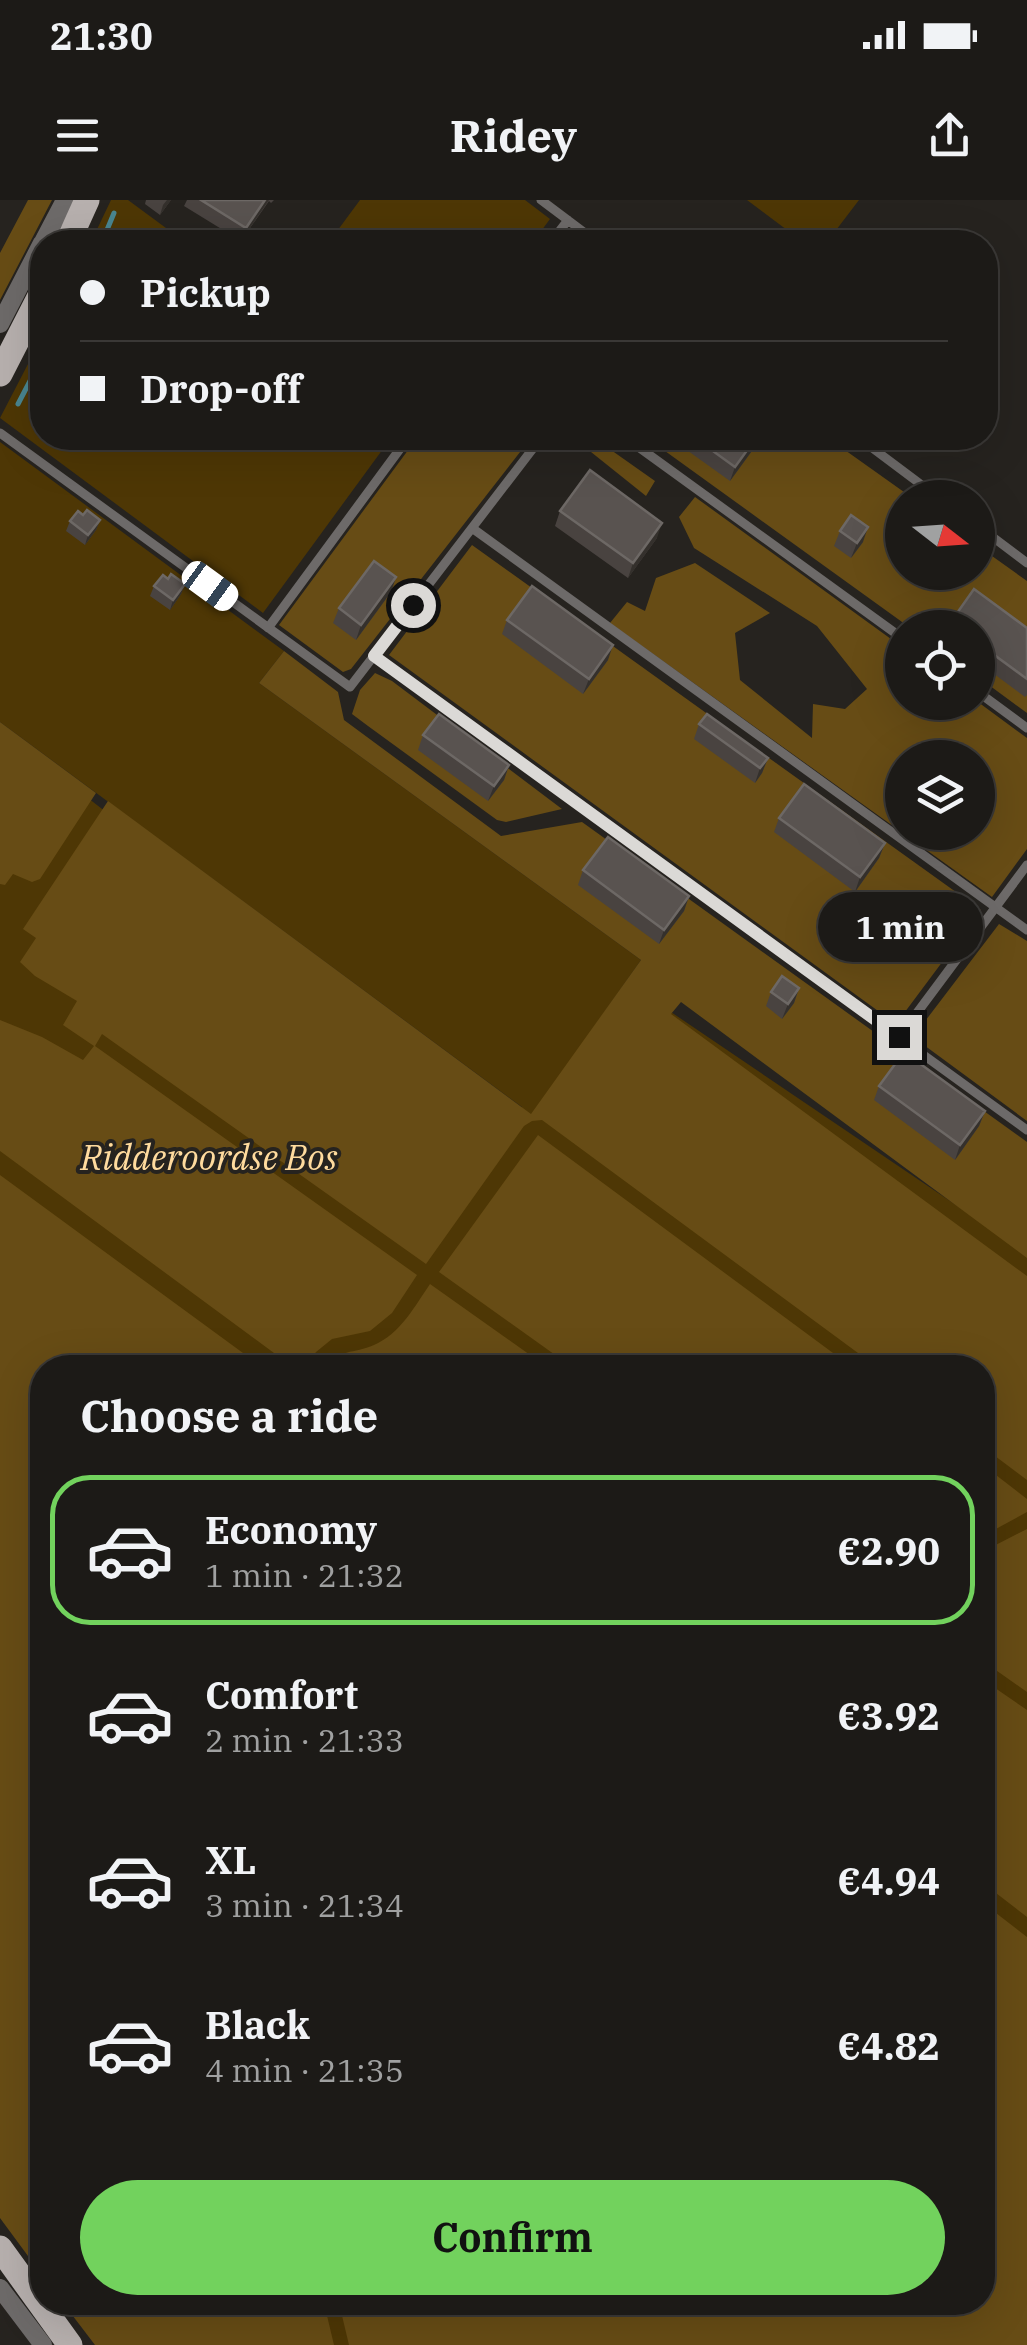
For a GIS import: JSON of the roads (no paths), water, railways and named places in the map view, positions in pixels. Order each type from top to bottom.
[{"type":"main road","points":[[73,230],[87,200]]},
{"type":"main road","points":[[0,374],[30,315]]},
{"type":"main road","points":[[0,2248],[30,2290]]},
{"type":"main road","points":[[48,2315],[70,2345]]},
{"type":"street","points":[[50,230],[65,200]]},
{"type":"street","points":[[0,324],[30,267]]},
{"type":"street","points":[[0,2288],[43,2345]]},
{"type":"lane","points":[[541,200],[582,230]]},
{"type":"lane","points":[[560,230],[568,220]]},
{"type":"lane","points":[[0,433],[350,687],[532,450]]},
{"type":"lane","points":[[268,628],[399,450]]},
{"type":"lane","points":[[643,450],[885,626]]},
{"type":"lane","points":[[874,450],[915,480]]},
{"type":"lane","points":[[472,528],[1027,930]]},
{"type":"lane","points":[[995,539],[1027,563]]},
{"type":"lane","points":[[374,656],[1027,1130]]},
{"type":"lane","points":[[995,704],[1027,728]]},
{"type":"lane","points":[[899,1037],[1027,865]]},
{"type":"waterway","points":[[107,230],[114,213]]},
{"type":"waterway","points":[[18,404],[30,381]]},
{"type":"park label","name":"Ridderoordse Bos","points":[[209,1158]]}]
